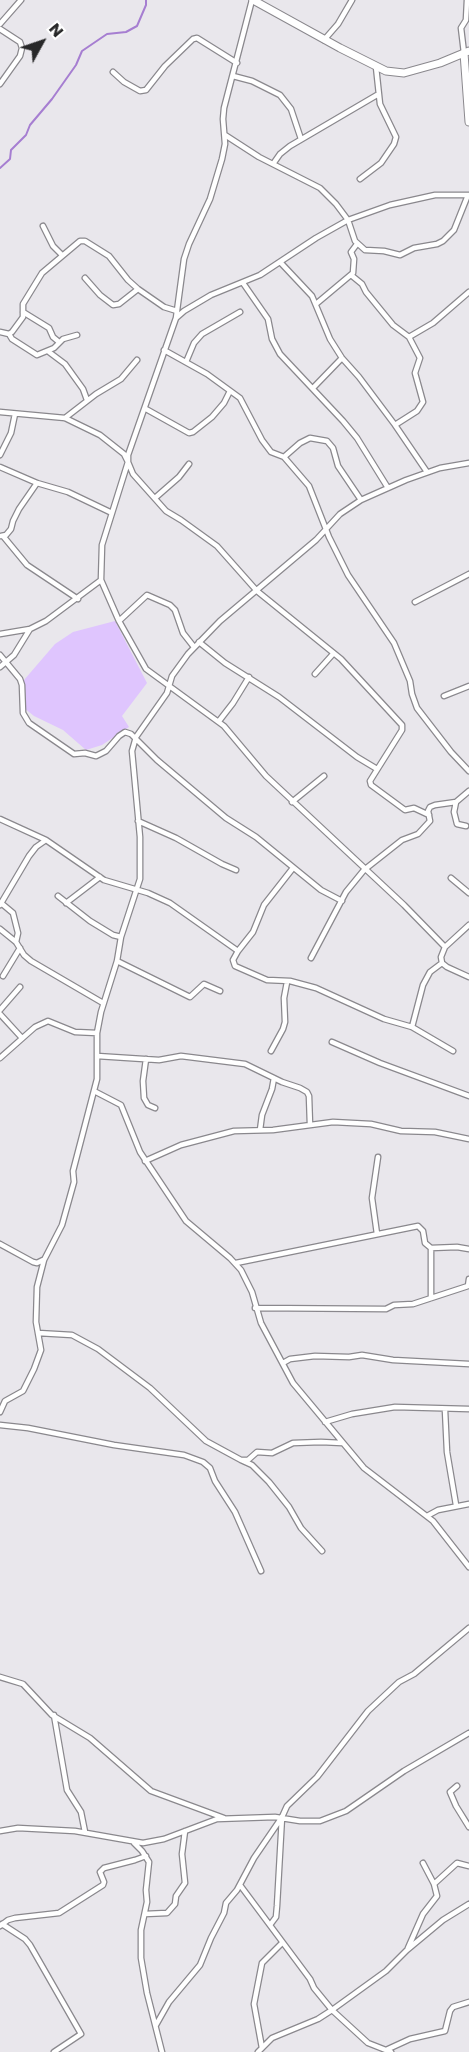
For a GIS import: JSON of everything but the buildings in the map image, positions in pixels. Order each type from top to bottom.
[{"type":"street","points":[[0,24],[21,0]]},
{"type":"street","points":[[445,947],[404,905],[266,776],[219,721],[155,678],[146,669],[119,621],[101,580],[100,555],[128,462],[129,451],[146,410],[176,318],[184,259],[213,191],[222,159],[225,135],[224,108],[252,0],[376,67],[395,73],[404,73],[440,63],[466,52]]},
{"type":"street","points":[[324,40],[338,24],[352,0]]},
{"type":"street","points":[[467,0],[466,20],[461,28],[466,52],[469,122]]},
{"type":"street","points":[[0,28],[20,42],[22,48],[20,56],[0,84]]},
{"type":"street","points":[[113,72],[124,82],[140,91],[146,90],[165,66],[193,39],[197,38],[237,63]]},
{"type":"street","points":[[360,179],[381,163],[395,141],[394,132],[383,113],[377,95],[376,67]]},
{"type":"street","points":[[233,76],[252,81],[280,95],[291,109],[301,139]]},
{"type":"street","points":[[273,164],[280,154],[301,139],[377,95]]},
{"type":"street","points":[[176,318],[211,295],[243,283],[281,263],[316,238],[348,220],[390,205],[435,195],[469,195],[454,230],[450,236],[437,244],[414,248],[400,255],[365,250],[357,244],[348,220],[320,188],[273,164],[225,135]]},
{"type":"street","points":[[43,226],[53,246],[62,255]]},
{"type":"street","points":[[9,334],[18,323],[23,312],[23,304],[42,273],[75,244],[85,240],[109,256],[138,289],[164,307],[177,311]]},
{"type":"street","points":[[316,304],[351,275],[354,269],[354,259],[351,250],[357,244]]},
{"type":"street","points":[[281,263],[307,289],[316,304],[330,339],[342,358],[395,425],[427,472]]},
{"type":"street","points":[[351,275],[362,284],[393,325],[409,337],[420,358],[415,373],[423,402],[417,411],[395,425]]},
{"type":"street","points":[[86,278],[100,295],[113,305],[119,304],[138,289]]},
{"type":"street","points":[[243,283],[268,319],[272,339],[280,354],[314,388],[357,438],[388,488]]},
{"type":"street","points":[[409,337],[433,323],[469,292]]},
{"type":"street","points":[[23,312],[49,328],[53,337],[59,342]]},
{"type":"street","points":[[186,362],[194,343],[202,334],[240,312]]},
{"type":"street","points":[[0,332],[9,334],[12,339],[34,354],[49,352],[59,342],[77,335]]},
{"type":"street","points":[[164,350],[207,374],[236,394],[244,403],[262,440],[271,452],[284,457],[309,486],[326,530],[348,574],[394,643],[410,681],[411,694],[417,708],[451,752],[468,768]]},
{"type":"street","points":[[49,352],[65,363],[83,389],[87,400]]},
{"type":"street","points":[[314,388],[342,358]]},
{"type":"street","points":[[65,418],[87,400],[121,379],[137,360]]},
{"type":"street","points":[[146,410],[189,433],[212,417],[224,403],[230,391]]},
{"type":"street","points":[[0,412],[65,418],[119,449],[133,474],[166,511],[218,546],[257,591],[341,659],[402,725],[398,739],[370,781],[405,810],[414,808],[429,814]]},
{"type":"street","points":[[0,455],[11,433],[15,414]]},
{"type":"street","points":[[284,457],[300,443],[310,438],[327,441],[333,448],[338,466],[361,500]]},
{"type":"street","points":[[0,1412],[5,1401],[23,1391],[41,1350],[36,1314],[37,1287],[44,1260],[62,1225],[74,1182],[73,1171],[98,1079],[98,1033],[103,1004],[117,961],[121,937],[138,890],[141,867],[132,751],[136,737],[162,700],[179,666],[194,646],[326,530],[340,514],[361,500],[427,472],[469,463]]},
{"type":"street","points":[[155,498],[179,477],[189,464]]},
{"type":"street","points":[[0,467],[38,483],[68,492],[112,513]]},
{"type":"street","points":[[38,483],[19,510],[11,529],[1,536],[27,565],[78,599]]},
{"type":"street","points":[[415,602],[469,574]]},
{"type":"street","points":[[0,634],[30,629],[54,617],[101,580]]},
{"type":"street","points":[[119,621],[147,595],[170,605],[175,610],[183,633],[194,646]]},
{"type":"street","points":[[0,667],[14,655],[30,629]]},
{"type":"street","points":[[199,642],[225,663],[279,697],[357,757],[377,769]]},
{"type":"street","points":[[315,674],[333,654]]},
{"type":"street","points":[[0,655],[20,679],[24,718],[29,723],[74,754],[85,753],[96,756],[106,751],[125,732],[136,737],[157,760],[226,818],[256,837],[321,890],[342,901]]},
{"type":"street","points":[[219,721],[249,677]]},
{"type":"street","points":[[444,696],[469,686]]},
{"type":"street","points":[[292,802],[324,776]]},
{"type":"street","points":[[311,958],[346,892],[364,870],[402,840],[418,834],[430,821],[430,807],[456,802],[469,791]]},
{"type":"street","points":[[456,802],[454,812],[457,824],[466,826]]},
{"type":"street","points":[[0,819],[46,840],[100,877],[170,903],[238,951]]},
{"type":"street","points":[[138,821],[236,870]]},
{"type":"street","points":[[16,942],[18,933],[14,913],[1,904],[29,855],[46,840]]},
{"type":"street","points":[[292,868],[264,905],[253,932],[233,960],[237,968],[267,980],[316,988],[384,1019],[412,1027],[453,1051]]},
{"type":"street","points":[[66,903],[100,877]]},
{"type":"street","points":[[451,879],[469,893]]},
{"type":"street","points":[[58,896],[106,930],[121,937]]},
{"type":"street","points":[[469,925],[445,947],[441,957],[442,963],[447,967],[469,977]]},
{"type":"street","points":[[0,929],[16,942],[31,961],[103,1004]]},
{"type":"street","points":[[3,976],[20,948]]},
{"type":"street","points":[[117,961],[190,997],[204,984],[220,991]]},
{"type":"street","points":[[412,1027],[423,985],[430,972],[442,963]]},
{"type":"street","points":[[271,1051],[278,1041],[285,1022],[284,998],[287,982]]},
{"type":"street","points":[[20,987],[0,1012],[22,1038]]},
{"type":"street","points":[[0,1058],[34,1027],[48,1021],[75,1032],[98,1033]]},
{"type":"street","points":[[332,1042],[380,1064],[469,1096]]},
{"type":"street","points":[[97,1056],[159,1060],[181,1056],[245,1064],[307,1092],[310,1125]]},
{"type":"street","points":[[146,1059],[143,1081],[144,1098],[148,1105],[155,1108]]},
{"type":"street","points":[[260,1130],[262,1115],[274,1078]]},
{"type":"street","points":[[94,1091],[121,1104],[140,1152],[186,1221],[236,1263],[252,1292],[255,1308],[268,1337],[293,1383],[364,1468],[400,1494],[417,1511],[427,1516],[439,1527],[469,1567]]},
{"type":"street","points":[[145,1161],[189,1143],[234,1131],[273,1130],[340,1122],[371,1124],[401,1131],[435,1132],[469,1139]]},
{"type":"street","points":[[378,1156],[372,1198],[378,1234]]},
{"type":"street","points":[[236,1263],[418,1226],[423,1231],[425,1243],[431,1248],[469,1249]]},
{"type":"street","points":[[0,1244],[33,1262],[44,1260]]},
{"type":"street","points":[[431,1248],[431,1298]]},
{"type":"street","points":[[255,1308],[374,1310],[413,1304],[469,1287],[469,1279]]},
{"type":"street","points":[[38,1333],[72,1335],[98,1348],[150,1388],[206,1441],[252,1465],[269,1482],[302,1528],[322,1551]]},
{"type":"street","points":[[283,1363],[290,1359],[315,1356],[349,1357],[362,1354],[393,1360],[435,1360],[469,1364]]},
{"type":"street","points":[[325,1422],[351,1414],[395,1407],[469,1409]]},
{"type":"street","points":[[445,1410],[447,1460],[456,1505]]},
{"type":"street","points":[[0,1425],[184,1455],[202,1462],[210,1468],[215,1481],[235,1512],[261,1571]]},
{"type":"street","points":[[241,1460],[248,1460],[257,1452],[272,1453],[293,1443],[342,1443]]},
{"type":"street","points":[[427,1516],[438,1510],[469,1504]]},
{"type":"street","points":[[156,2025],[169,2002],[200,1965],[224,1913],[226,1903],[240,1885],[287,1806],[317,1777],[368,1712],[399,1682],[414,1674],[469,1628]]},
{"type":"street","points":[[0,1677],[23,1684],[52,1714],[90,1738],[151,1791],[226,1819]]},
{"type":"street","points":[[54,1715],[67,1790],[81,1812],[85,1832]]},
{"type":"street","points":[[0,1831],[18,1828],[85,1832],[134,1843],[164,1839],[210,1821],[282,1817],[308,1821],[336,1816],[353,1807],[421,1760],[469,1733]]},
{"type":"street","points":[[457,1786],[450,1792],[469,1827]]},
{"type":"street","points":[[270,1925],[276,1917],[282,1817]]},
{"type":"street","points":[[145,1914],[167,1912],[175,1904],[176,1896],[185,1883],[182,1854],[185,1831]]},
{"type":"street","points":[[134,1843],[146,1856],[149,1870],[145,1914],[141,1930],[141,1958],[145,1986],[162,2052]]},
{"type":"street","points":[[1,1925],[15,1918],[59,1913],[103,1885],[100,1872],[104,1868],[146,1856]]},
{"type":"street","points":[[407,1950],[423,1914],[436,1896],[434,1884],[423,1863]]},
{"type":"street","points":[[434,1884],[457,1863],[469,1866]]},
{"type":"street","points":[[240,1885],[332,2010],[368,2043],[388,2051],[410,2039],[445,2031],[453,2007],[469,2002]]},
{"type":"street","points":[[260,2050],[272,2038],[318,2019],[332,2010],[386,1971],[443,1920],[469,1904]]},
{"type":"street","points":[[1,1925],[25,1939],[30,1945],[81,2034],[54,2052]]},
{"type":"street","points":[[260,2050],[254,2004],[262,1963],[282,1943]]},
{"type":"shaded area","points":[[115,621],[147,683],[122,716],[129,727],[102,745],[86,750],[63,730],[34,716],[24,708],[24,680],[55,644],[73,632]]},
{"type":"waterway","points":[[0,168],[10,159],[11,150],[26,135],[30,125],[76,65],[82,51],[107,34],[126,32],[137,26],[146,0]]}]
